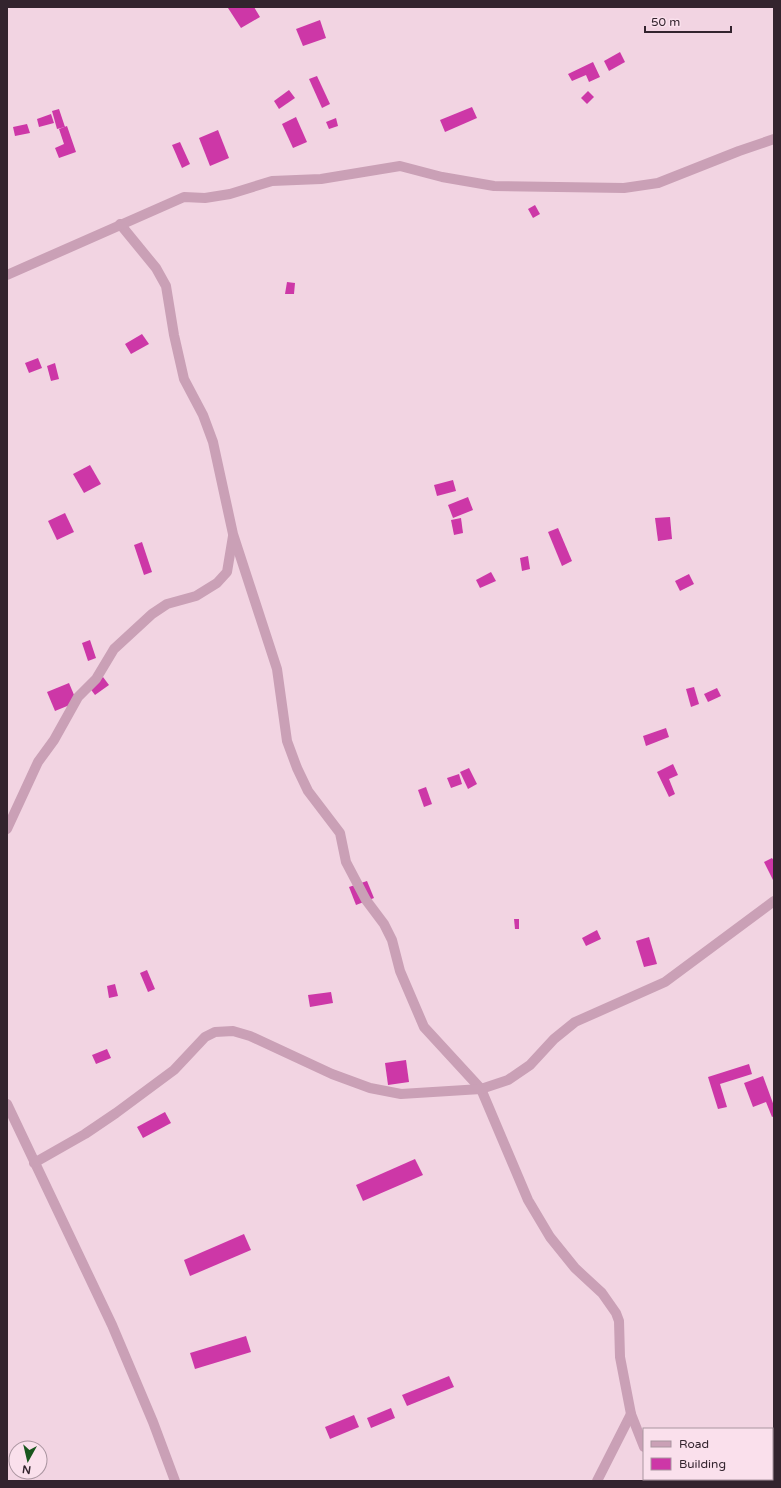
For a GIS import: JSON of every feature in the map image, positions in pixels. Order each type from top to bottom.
[{"type":"street","points":[[7,275],[184,197],[205,198],[230,194],[272,181],[321,179],[400,166],[442,177],[494,186],[624,188],[658,183],[774,139]]},
{"type":"street","points":[[120,224],[156,268],[166,286],[174,334],[184,379],[203,415],[213,442],[233,534],[277,669],[287,741],[297,768],[308,792],[340,833],[346,862],[366,900],[384,924],[392,940],[400,971],[424,1027],[481,1089],[528,1200],[550,1238],[575,1268],[602,1293],[619,1321],[620,1357],[631,1414],[643,1444]]},
{"type":"street","points":[[7,829],[38,762],[54,740],[78,697],[96,679],[114,649],[152,614],[167,604],[196,596],[217,583],[227,572],[233,534]]},
{"type":"street","points":[[34,1163],[85,1134],[116,1113],[174,1070],[205,1037],[215,1032],[233,1031],[250,1036],[332,1074],[370,1088],[401,1094],[481,1089],[508,1080],[530,1065],[554,1039],[575,1022],[665,982],[774,902]]},
{"type":"street","points":[[7,1104],[112,1325],[153,1422],[175,1481]]},
{"type":"street","points":[[597,1481],[631,1414]]},
{"type":"building","points":[[254,7],[260,17],[241,28],[228,8]]},
{"type":"building","points":[[320,20],[326,38],[303,46],[296,29]]},
{"type":"building","points":[[620,52],[625,62],[609,71],[604,61]]},
{"type":"building","points":[[593,62],[600,77],[589,82],[586,75],[572,81],[568,74]]},
{"type":"building","points":[[317,76],[330,104],[322,108],[309,79]]},
{"type":"building","points":[[289,90],[295,98],[279,109],[274,101]]},
{"type":"building","points":[[588,91],[594,97],[587,104],[581,98]]},
{"type":"building","points":[[472,107],[477,118],[445,132],[440,120]]},
{"type":"building","points":[[59,109],[65,127],[57,129],[52,111]]},
{"type":"building","points":[[51,114],[54,123],[39,127],[37,119]]},
{"type":"building","points":[[296,117],[307,142],[293,148],[282,124]]},
{"type":"building","points":[[336,118],[338,126],[329,129],[326,122]]},
{"type":"building","points":[[27,124],[30,133],[15,136],[13,127]]},
{"type":"building","points":[[67,126],[76,152],[59,158],[55,148],[64,144],[59,129]]},
{"type":"building","points":[[218,130],[229,158],[210,166],[199,138]]},
{"type":"building","points":[[180,142],[190,164],[182,168],[172,145]]},
{"type":"building","points":[[535,205],[540,214],[533,218],[528,209]]},
{"type":"building","points":[[287,282],[295,283],[294,294],[285,294]]},
{"type":"building","points":[[142,334],[149,344],[131,354],[125,344]]},
{"type":"building","points":[[38,358],[42,368],[29,373],[25,363]]},
{"type":"building","points":[[55,363],[59,379],[51,381],[47,366]]},
{"type":"building","points":[[90,465],[101,484],[84,493],[73,474]]},
{"type":"building","points":[[453,480],[456,491],[437,496],[434,485]]},
{"type":"building","points":[[468,497],[473,510],[453,518],[448,505]]},
{"type":"building","points":[[65,513],[74,532],[57,540],[48,521]]},
{"type":"building","points":[[670,517],[672,539],[658,541],[655,518]]},
{"type":"building","points":[[461,518],[463,533],[454,535],[451,520]]},
{"type":"building","points":[[558,528],[572,561],[562,566],[548,532]]},
{"type":"building","points":[[142,542],[152,572],[144,575],[134,545]]},
{"type":"building","points":[[528,556],[530,569],[522,571],[520,558]]},
{"type":"building","points":[[491,572],[496,581],[480,588],[476,580]]},
{"type":"building","points":[[689,574],[694,584],[680,591],[675,581]]},
{"type":"building","points":[[90,640],[96,658],[88,661],[82,643]]},
{"type":"building","points":[[103,677],[109,685],[95,695],[89,687]]},
{"type":"building","points":[[69,683],[77,702],[55,711],[47,692]]},
{"type":"building","points":[[694,687],[699,704],[691,707],[686,689]]},
{"type":"building","points":[[717,688],[721,696],[708,702],[704,694]]},
{"type":"building","points":[[666,728],[669,737],[646,746],[643,736]]},
{"type":"building","points":[[673,764],[678,775],[669,779],[675,794],[669,797],[657,772]]},
{"type":"building","points":[[469,768],[477,784],[468,789],[460,772]]},
{"type":"building","points":[[459,774],[462,784],[451,788],[447,778]]},
{"type":"building","points":[[426,787],[432,804],[424,807],[418,790]]},
{"type":"building","points":[[772,858],[774,861],[774,882],[764,862]]},
{"type":"building","points":[[367,881],[374,898],[356,905],[349,887]]},
{"type":"building","points":[[514,919],[519,919],[519,929],[515,929]]},
{"type":"building","points":[[597,930],[601,939],[586,946],[582,938]]},
{"type":"building","points":[[649,937],[657,964],[644,967],[636,941]]},
{"type":"building","points":[[147,970],[155,989],[148,992],[140,973]]},
{"type":"building","points":[[115,984],[118,996],[109,998],[107,986]]},
{"type":"building","points":[[331,992],[333,1003],[310,1007],[308,995]]},
{"type":"building","points":[[107,1049],[111,1058],[96,1064],[92,1055]]},
{"type":"building","points":[[406,1060],[409,1082],[388,1085],[385,1063]]},
{"type":"building","points":[[749,1064],[752,1074],[720,1084],[727,1107],[718,1109],[708,1077]]},
{"type":"building","points":[[763,1076],[774,1106],[774,1116],[772,1117],[766,1102],[753,1107],[744,1083]]},
{"type":"building","points":[[165,1112],[171,1123],[143,1138],[137,1127]]},
{"type":"building","points":[[415,1159],[423,1175],[363,1201],[356,1185]]},
{"type":"building","points":[[244,1234],[251,1250],[190,1276],[184,1260]]},
{"type":"building","points":[[246,1336],[251,1352],[195,1369],[190,1353]]},
{"type":"building","points":[[449,1376],[454,1387],[407,1406],[402,1395]]},
{"type":"building","points":[[391,1408],[395,1418],[371,1428],[367,1418]]},
{"type":"building","points":[[354,1415],[359,1427],[330,1439],[325,1427]]}]
